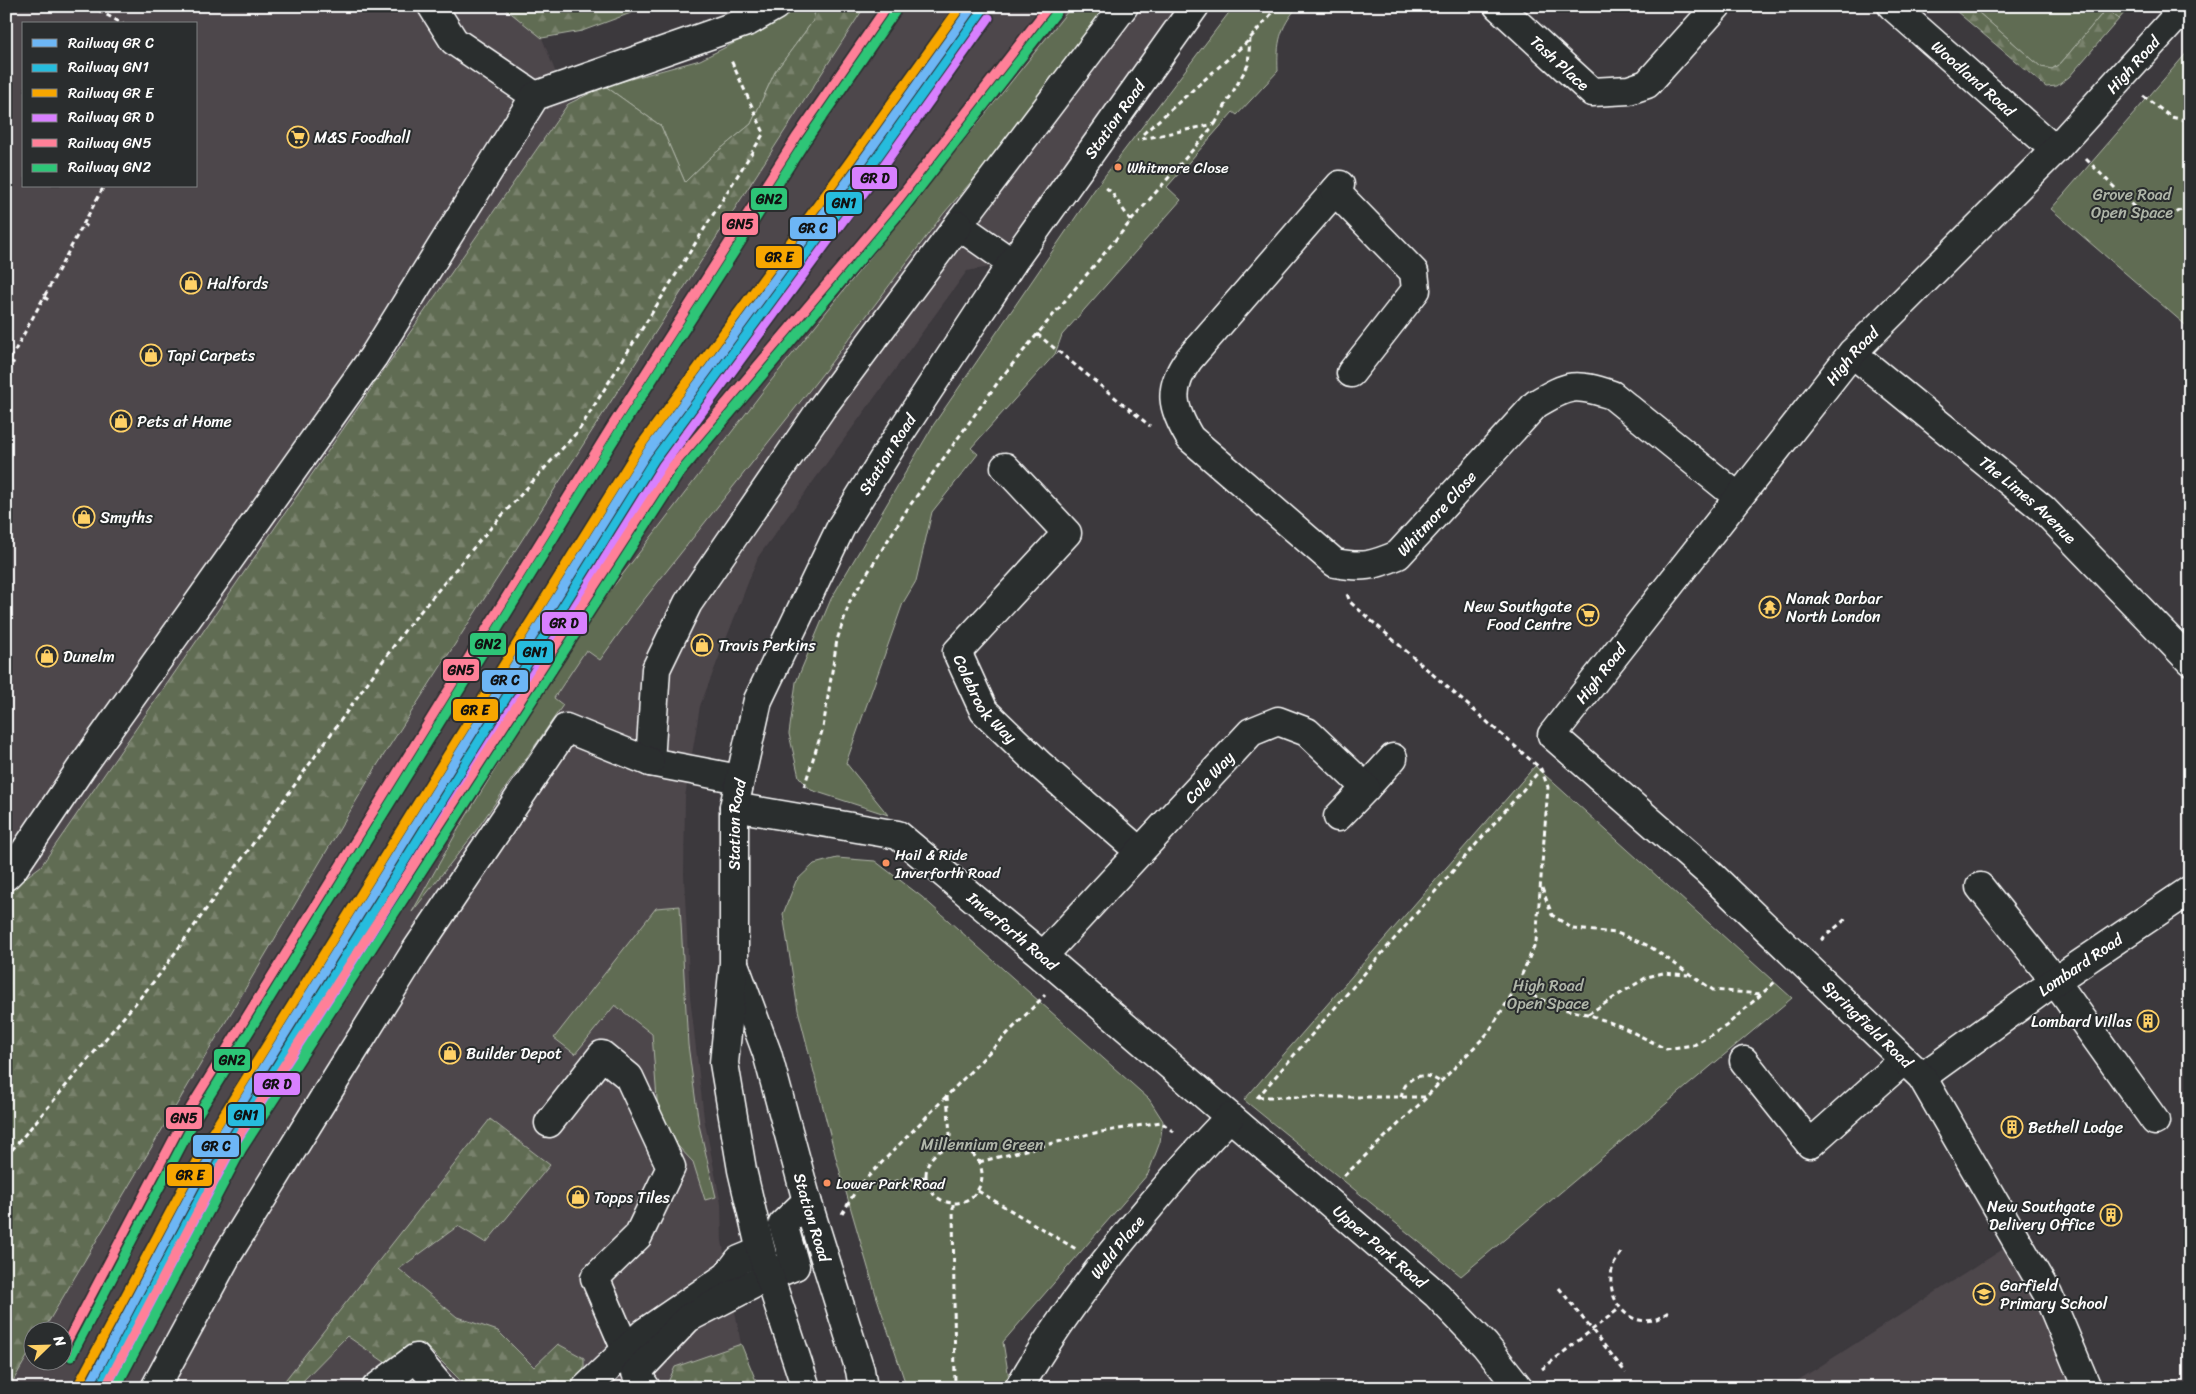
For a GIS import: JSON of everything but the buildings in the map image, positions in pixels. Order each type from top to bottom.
[{"type":"street","points":[[432,6],[454,41],[535,96]]},
{"type":"street","points":[[6,876],[13,869],[81,768],[374,357],[535,96],[749,21],[775,6]]},
{"type":"street","points":[[650,762],[656,669],[688,603],[821,409],[958,224],[1124,6]]},
{"type":"street","name":"Station Road","points":[[806,1388],[761,1250],[742,1170],[724,1064],[734,963],[734,807],[758,700],[841,527],[1012,263],[1195,6]]},
{"type":"street","name":"Tash Place","points":[[1498,6],[1592,92],[1614,92],[1647,84],[1717,6]]},
{"type":"street","name":"Woodland Road","points":[[1892,6],[2068,152]]},
{"type":"street","name":"High Road","points":[[1552,735],[1852,353],[2068,152],[2186,6]]},
{"type":"street","points":[[1335,563],[1190,438],[1177,415],[1174,393],[1180,370],[1338,188],[1414,272],[1416,290],[1351,373]]},
{"type":"street","points":[[958,224],[1012,263]]},
{"type":"street","name":"The Limes Avenue","points":[[1852,353],[2043,509],[2190,661]]},
{"type":"street","name":"Whitmore Close","points":[[1335,563],[1359,567],[1398,555],[1536,404],[1562,388],[1588,387],[1612,395],[1738,497]]},
{"type":"street","name":"Colebrook Way","points":[[1005,467],[1067,533],[957,652],[984,712],[1039,764],[1139,851]]},
{"type":"street","name":"Cole Way","points":[[1043,956],[1251,732],[1278,721],[1306,732],[1366,788]]},
{"type":"street","points":[[155,1388],[226,1257],[327,1093],[415,952],[566,728],[650,762],[739,780]]},
{"type":"street","name":"Springfield Road","points":[[1552,735],[1706,870],[1913,1068],[2048,1295],[2087,1388]]},
{"type":"street","points":[[1338,818],[1393,758]]},
{"type":"street","name":"Inverforth Road","points":[[734,807],[898,835],[1043,956],[1230,1117]]},
{"type":"street","points":[[1980,887],[2055,982],[2155,1121]]},
{"type":"street","name":"Lombard Road","points":[[1744,1060],[1810,1144],[1913,1068],[2055,982],[2190,890]]},
{"type":"street","name":"Station Road","points":[[734,963],[767,1053],[807,1201],[854,1352],[863,1388]]},
{"type":"street","points":[[549,1123],[602,1055],[629,1077],[671,1168],[638,1236],[596,1278],[626,1350]]},
{"type":"street","name":"Weld Place","points":[[1019,1388],[1045,1344],[1102,1264],[1197,1150],[1230,1117]]},
{"type":"street","name":"Upper Park Road","points":[[1230,1117],[1437,1295],[1485,1345],[1519,1388]]},
{"type":"street","points":[[646,1388],[636,1372],[688,1318],[769,1276],[794,1266],[782,1224],[807,1201]]},
{"type":"street","points":[[586,1388],[645,1332],[726,1276],[740,1260],[761,1250]]},
{"type":"street","points":[[376,1388],[416,1358],[441,1388]]},
{"type":"path","points":[[91,6],[119,22]]},
{"type":"path","points":[[1214,124],[1136,141],[1250,39],[1278,6]]},
{"type":"path","points":[[804,787],[823,728],[837,640],[850,601],[908,508],[1001,378],[1131,220],[1214,124],[1248,65],[1250,39]]},
{"type":"path","points":[[6,1157],[160,974],[405,630],[480,540],[579,430],[764,134],[741,84]]},
{"type":"path","points":[[2140,94],[2171,117],[2190,122]]},
{"type":"path","points":[[2068,152],[2146,219],[2166,218],[2190,205]]},
{"type":"path","points":[[1108,179],[1103,187],[1112,193],[1131,220]]},
{"type":"path","points":[[6,367],[103,188]]},
{"type":"path","points":[[83,224],[90,228]]},
{"type":"path","points":[[44,298],[50,301]]},
{"type":"path","points":[[1037,334],[1160,434],[1190,438]]},
{"type":"path","points":[[10,361],[16,364]]},
{"type":"path","points":[[1323,1196],[1426,1097],[1488,1034],[1516,988],[1536,942],[1548,787],[1541,769],[1350,602],[1335,563]]},
{"type":"path","points":[[1230,1117],[1258,1097],[1541,769],[1552,735]]},
{"type":"path","points":[[1541,886],[1552,915],[1573,929],[1617,933],[1649,946],[1712,990],[1761,994]]},
{"type":"path","points":[[1516,988],[1563,1009],[1587,1014],[1620,1026],[1666,1049],[1694,1045],[1726,1026],[1848,917]]},
{"type":"path","points":[[1587,1014],[1647,977],[1663,973],[1688,975]]},
{"type":"path","points":[[839,1218],[858,1187],[1064,975]]},
{"type":"path","points":[[1401,1097],[1403,1089],[1415,1077],[1424,1075],[1440,1082]]},
{"type":"path","points":[[947,1095],[951,1147]]},
{"type":"path","points":[[1258,1097],[1426,1097]]},
{"type":"path","points":[[979,1162],[1089,1134],[1161,1122],[1197,1150]]},
{"type":"path","points":[[951,1147],[967,1150],[979,1162],[982,1182],[971,1198],[953,1204],[934,1196],[926,1177],[930,1160],[936,1154],[951,1147]]},
{"type":"path","points":[[858,1187],[926,1177]]},
{"type":"path","points":[[978,1190],[1102,1264]]},
{"type":"path","points":[[953,1204],[955,1388]]},
{"type":"path","points":[[1621,1253],[1612,1268],[1611,1284],[1613,1296],[1620,1308],[1630,1317],[1642,1321],[1654,1320],[1670,1311]]},
{"type":"path","points":[[1559,1288],[1626,1373]]},
{"type":"path","points":[[1519,1388],[1620,1308]]},
{"type":"shaded area","points":[[6,6],[502,6],[542,38],[568,104],[41,867],[6,892]]},
{"type":"shaded area","points":[[865,6],[1195,6],[1012,263],[967,271],[758,557],[700,706],[685,797],[684,875],[690,996],[704,1118],[721,1204],[722,1241],[741,1344],[759,1388],[9,1388],[22,1365],[22,1372],[72,1372],[72,1322],[48,1322],[378,764]]},
{"type":"shaded area","name":"Garfield Primary School","points":[[2011,1244],[2085,1388],[1786,1388]]},
{"type":"green space","points":[[502,6],[650,6],[582,31],[542,38]]},
{"type":"green space","points":[[794,6],[816,6],[813,21],[775,72],[751,124],[712,156],[685,182],[661,126],[605,86],[700,60],[778,21]]},
{"type":"green space","points":[[816,6],[865,6],[378,764],[48,1322],[22,1322],[22,1365],[9,1388],[6,1388],[6,892],[41,866],[568,104],[605,86],[661,126],[685,182],[712,156],[751,124],[775,72],[813,21]]},
{"type":"green space","points":[[1072,6],[1110,6],[1038,105],[944,213],[827,368],[635,611],[600,660],[586,650],[554,698],[563,705],[473,835],[412,912],[459,828],[583,626],[770,382]]},
{"type":"green space","points":[[1234,6],[1298,6],[1280,36],[1278,71],[1237,115],[1233,112],[1167,187],[1181,200],[1062,335],[1055,354],[971,448],[978,454],[932,512],[916,581],[903,603],[846,763],[888,815],[811,790],[799,777],[789,734],[796,682],[831,599],[934,424],[1097,186]]},
{"type":"green space","points":[[1950,6],[1971,6],[2041,67],[2052,69],[2061,63],[2106,9],[2119,19],[2069,77],[2057,86],[2046,87]]},
{"type":"green space","points":[[1971,6],[2130,6],[2119,19],[2106,9],[2061,63],[2052,69],[2041,67]]},
{"type":"green space","name":"Grove Road Open Space","points":[[2190,49],[2190,329],[2051,209]]},
{"type":"green space","name":"High Road Open Space","points":[[1535,766],[1792,998],[1461,1276],[1244,1100]]},
{"type":"green space","name":"Millennium Green","points":[[837,858],[875,861],[922,897],[1149,1099],[1163,1121],[1160,1142],[1148,1174],[1003,1342],[1010,1384],[1008,1388],[907,1388],[876,1295],[836,1158],[798,1010],[783,914],[796,881],[814,864]]},
{"type":"green space","points":[[680,906],[688,1045],[699,1125],[716,1197],[705,1200],[693,1162],[659,1126],[652,1034],[615,1005],[575,1054],[554,1038],[656,908]]},
{"type":"green space","points":[[490,1119],[550,1165],[486,1243],[458,1226],[399,1269],[457,1317],[498,1331],[534,1367],[558,1344],[584,1358],[584,1379],[572,1388],[468,1388],[423,1343],[386,1363],[347,1336],[296,1388],[279,1388]]},
{"type":"green space","points":[[741,1344],[759,1388],[671,1388],[668,1382],[675,1367]]},
{"type":"transit line","points":[[79,1383],[212,1133],[638,449],[847,165],[961,6]]},
{"type":"transit line","points":[[88,1388],[220,1138],[646,454],[855,171],[973,6]]},
{"type":"transit line","points":[[111,1388],[237,1148],[663,465],[871,183],[989,18]]},
{"type":"rail line","name":"GN5","points":[[72,1332],[187,1113],[611,427],[797,136],[887,6]]},
{"type":"rail line","name":"GN5","points":[[105,1388],[233,1144],[671,468],[897,201],[1049,6]]},
{"type":"rail line","name":"GN2","points":[[72,1355],[196,1118],[619,432],[805,142],[895,12]]},
{"type":"rail line","name":"GN1","points":[[99,1388],[229,1143],[654,460],[863,177],[981,12]]},
{"type":"rail line","name":"GN2","points":[[116,1388],[242,1149],[679,474],[905,207],[1057,12]]},
{"type":"place","name":"M&S Foodhall","points":[[298,137]]},
{"type":"place","name":"Whitmore Close","points":[[1118,167]]},
{"type":"place","name":"Halfords","points":[[191,283]]},
{"type":"place","name":"Tapi Carpets","points":[[151,355]]},
{"type":"place","name":"Pets at Home","points":[[121,421]]},
{"type":"place","name":"Smyths","points":[[84,517]]},
{"type":"place","name":"Nanak Darbar North London","points":[[1770,607]]},
{"type":"place","name":"New Southgate Food Centre","points":[[1588,615]]},
{"type":"place","name":"Travis Perkins","points":[[702,645]]},
{"type":"place","name":"Dunelm","points":[[47,656]]},
{"type":"place","name":"Hail & Ride Inverforth Road","points":[[886,863]]},
{"type":"place","name":"Lombard Villas","points":[[2148,1021]]},
{"type":"place","name":"Builder Depot","points":[[450,1053]]},
{"type":"place","name":"Bethell Lodge","points":[[2012,1127]]},
{"type":"place","name":"Lower Park Road","points":[[827,1183]]},
{"type":"place","name":"Topps Tiles","points":[[578,1197]]},
{"type":"place","name":"New Southgate Delivery Office","points":[[2111,1215]]},
{"type":"place","name":"Garfield Primary School","points":[[1984,1294]]}]
